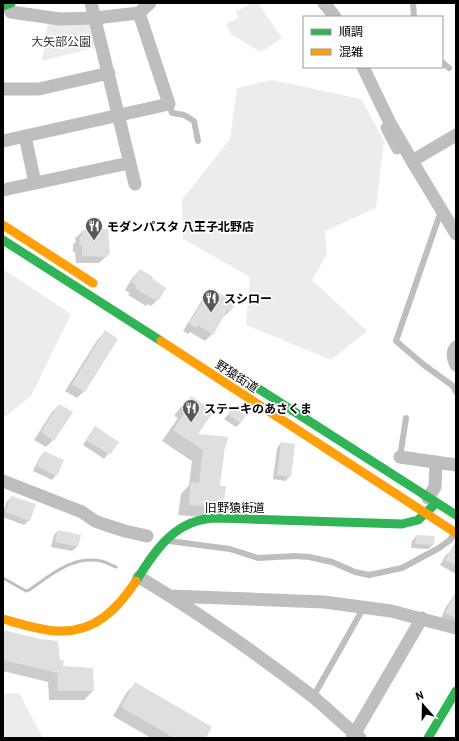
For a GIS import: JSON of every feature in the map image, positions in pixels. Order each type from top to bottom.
[{"type":"main road","points":[[3,225],[99,287]]},
{"type":"main road","name":"野猿街道","points":[[3,240],[279,417],[455,533]]},
{"type":"main road","name":"野猿街道","points":[[218,363],[456,515]]},
{"type":"main road","name":"旧野猿街道","points":[[3,619],[54,631],[64,631],[79,629],[104,618],[112,613],[131,590],[150,559],[166,540],[178,529],[194,521],[208,518],[394,524],[409,523],[418,520],[426,514],[432,500]]},
{"type":"main road","points":[[428,738],[456,691]]},
{"type":"street","points":[[92,3],[135,184]]},
{"type":"street","points":[[7,4],[11,12],[60,19],[95,18],[139,13],[150,3]]},
{"type":"street","points":[[324,3],[334,16]]},
{"type":"street","points":[[3,141],[169,104],[139,13]]},
{"type":"street","points":[[363,68],[390,123],[456,234]]},
{"type":"street","points":[[3,89],[39,89],[108,73]]},
{"type":"street","points":[[412,161],[456,135]]},
{"type":"street","points":[[25,136],[35,183]]},
{"type":"street","points":[[3,190],[129,162]]},
{"type":"street","points":[[456,347],[453,351],[454,362],[456,365]]},
{"type":"street","points":[[400,456],[456,465]]},
{"type":"street","points":[[432,500],[435,487],[436,462]]},
{"type":"street","points":[[3,481],[82,512],[95,521],[125,531],[147,536]]},
{"type":"street","points":[[139,577],[199,614],[250,649],[313,697],[356,736],[422,618]]},
{"type":"street","points":[[170,596],[324,602],[391,611],[456,628]]},
{"type":"lane","points":[[413,3],[414,16]]},
{"type":"lane","points":[[443,63],[449,68]]},
{"type":"lane","points":[[169,104],[172,113],[184,115],[194,121],[198,140]]},
{"type":"lane","points":[[441,209],[396,341],[424,365],[453,386],[456,392]]},
{"type":"lane","points":[[400,456],[406,418]]},
{"type":"lane","points":[[166,540],[230,549],[258,558],[295,556],[309,557],[332,562],[355,572],[369,575],[402,568],[439,548],[450,540],[455,533]]},
{"type":"lane","points":[[313,697],[364,607]]},
{"type":"green space","points":[[252,3],[258,3],[282,38],[261,52],[232,35],[226,24],[238,18],[236,11]]},
{"type":"green space","name":"大矢部公園","points":[[48,23],[89,23],[97,47],[42,61]]},
{"type":"green space","points":[[272,80],[361,99],[384,141],[376,208],[325,231],[327,254],[312,280],[367,331],[331,360],[246,325],[250,277],[183,239],[182,200],[230,139],[237,88]]},
{"type":"green space","points":[[3,269],[71,314],[31,396],[6,416],[3,415]]},
{"type":"green space","points":[[19,693],[43,738],[3,738],[3,694]]},
{"type":"building","name":"モダンパスタ 八王子北野店","points":[[108,229],[110,253],[107,257],[82,256],[82,245],[79,245],[82,230]]},
{"type":"building","points":[[140,269],[153,277],[152,278],[166,288],[159,300],[155,298],[154,300],[135,288],[136,285],[131,282]]},
{"type":"building","name":"スシロー","points":[[211,288],[236,303],[231,311],[228,309],[213,335],[198,325],[196,328],[189,323]]},
{"type":"building","points":[[105,330],[118,339],[85,392],[72,384]]},
{"type":"building","points":[[191,396],[214,411],[198,434],[228,437],[226,447],[225,446],[220,486],[226,486],[223,507],[189,505],[191,482],[199,483],[203,450],[173,430],[188,407],[185,405]]},
{"type":"building","points":[[59,404],[73,412],[54,441],[41,432]]},
{"type":"building","points":[[233,407],[246,415],[241,423],[228,415]]},
{"type":"building","points":[[95,426],[119,442],[110,455],[86,440]]},
{"type":"building","points":[[281,442],[295,444],[291,477],[277,475]]},
{"type":"building","points":[[44,451],[64,460],[57,476],[37,466]]},
{"type":"building","points":[[11,496],[36,504],[30,521],[5,512]]},
{"type":"building","points":[[58,530],[81,535],[78,547],[55,542]]},
{"type":"building","points":[[416,535],[435,536],[434,545],[415,544]]},
{"type":"building","points":[[456,543],[456,566],[445,560]]},
{"type":"building","points":[[456,591],[456,618],[445,613]]},
{"type":"building","points":[[3,630],[40,639],[58,641],[60,660],[64,661],[63,666],[93,668],[94,691],[58,691],[57,673],[3,660]]},
{"type":"building","points":[[135,682],[212,727],[206,738],[174,738],[121,707]]},
{"type":"waterway","points":[[386,128],[397,149]]},
{"type":"waterway","points":[[3,578],[26,591],[63,568],[81,561],[101,561],[116,567]]},
{"type":"traffic: fast","points":[[3,6],[11,3]]},
{"type":"traffic: fast","points":[[3,240],[161,341]]},
{"type":"traffic: fast","points":[[226,368],[456,515]]},
{"type":"traffic: fast","points":[[136,581],[151,558],[169,538],[179,529],[190,523],[203,519],[218,518],[402,524],[418,520],[433,506]]},
{"type":"traffic: fast","points":[[428,738],[456,691]]},
{"type":"traffic: slow","points":[[3,225],[93,283]]},
{"type":"traffic: slow","points":[[161,341],[456,533]]},
{"type":"traffic: slow","points":[[3,619],[57,631],[70,631],[82,628],[103,618],[121,601],[136,581]]},
{"type":"place","name":"モダンパスタ 八王子北野店","points":[[94,241]]},
{"type":"place","name":"スシロー","points":[[211,313]]},
{"type":"place","name":"ステーキのあさくま","points":[[191,423]]}]
